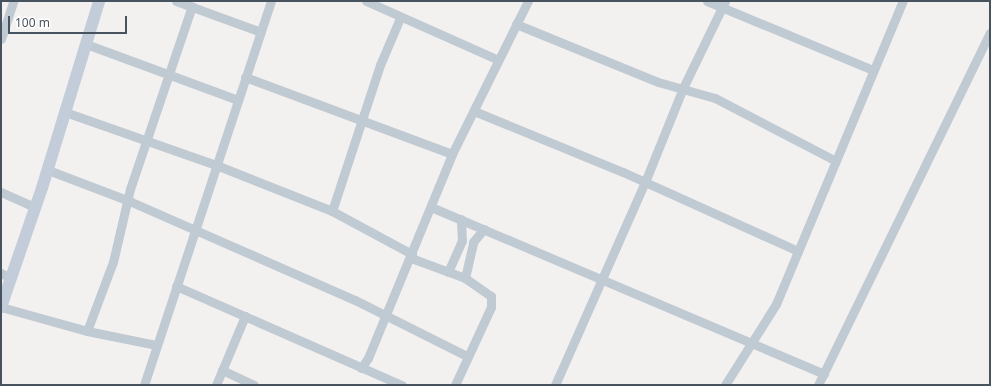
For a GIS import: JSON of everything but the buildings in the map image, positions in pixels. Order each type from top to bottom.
[{"type":"main road","points":[[1,307],[6,276],[35,207],[48,170],[99,1]]},
{"type":"street","points":[[1,39],[13,1]]},
{"type":"street","points":[[176,1],[261,32]]},
{"type":"street","points":[[144,385],[271,1]]},
{"type":"street","points":[[366,1],[400,18],[496,59]]},
{"type":"street","points":[[361,368],[368,358],[412,256],[452,154],[474,111],[496,59],[528,1]]},
{"type":"street","points":[[707,1],[724,4],[873,70]]},
{"type":"street","points":[[725,385],[752,346],[764,320],[776,304],[834,160],[903,1]]},
{"type":"street","points":[[558,384],[646,182],[683,88],[724,4]]},
{"type":"street","points":[[87,331],[114,262],[127,200],[192,6]]},
{"type":"street","points":[[332,211],[360,122],[400,18]]},
{"type":"street","points":[[516,24],[630,71],[715,98],[834,160]]},
{"type":"street","points":[[431,207],[752,346],[822,381],[990,33]]},
{"type":"street","points":[[86,44],[238,100]]},
{"type":"street","points":[[245,77],[360,122],[452,154]]},
{"type":"street","points":[[474,111],[646,182],[798,251]]},
{"type":"street","points":[[65,112],[147,143],[216,165],[332,211],[412,256],[465,278],[484,289],[491,301],[455,385]]},
{"type":"street","points":[[48,170],[127,200],[355,300],[467,356]]},
{"type":"street","points":[[1,192],[35,207]]},
{"type":"street","points":[[448,272],[462,241],[461,219]]},
{"type":"street","points":[[465,278],[473,242],[484,229]]},
{"type":"street","points":[[176,286],[402,385]]},
{"type":"street","points":[[1,307],[87,331],[156,346]]},
{"type":"street","points":[[216,385],[245,316]]},
{"type":"street","points":[[222,370],[254,385]]}]
